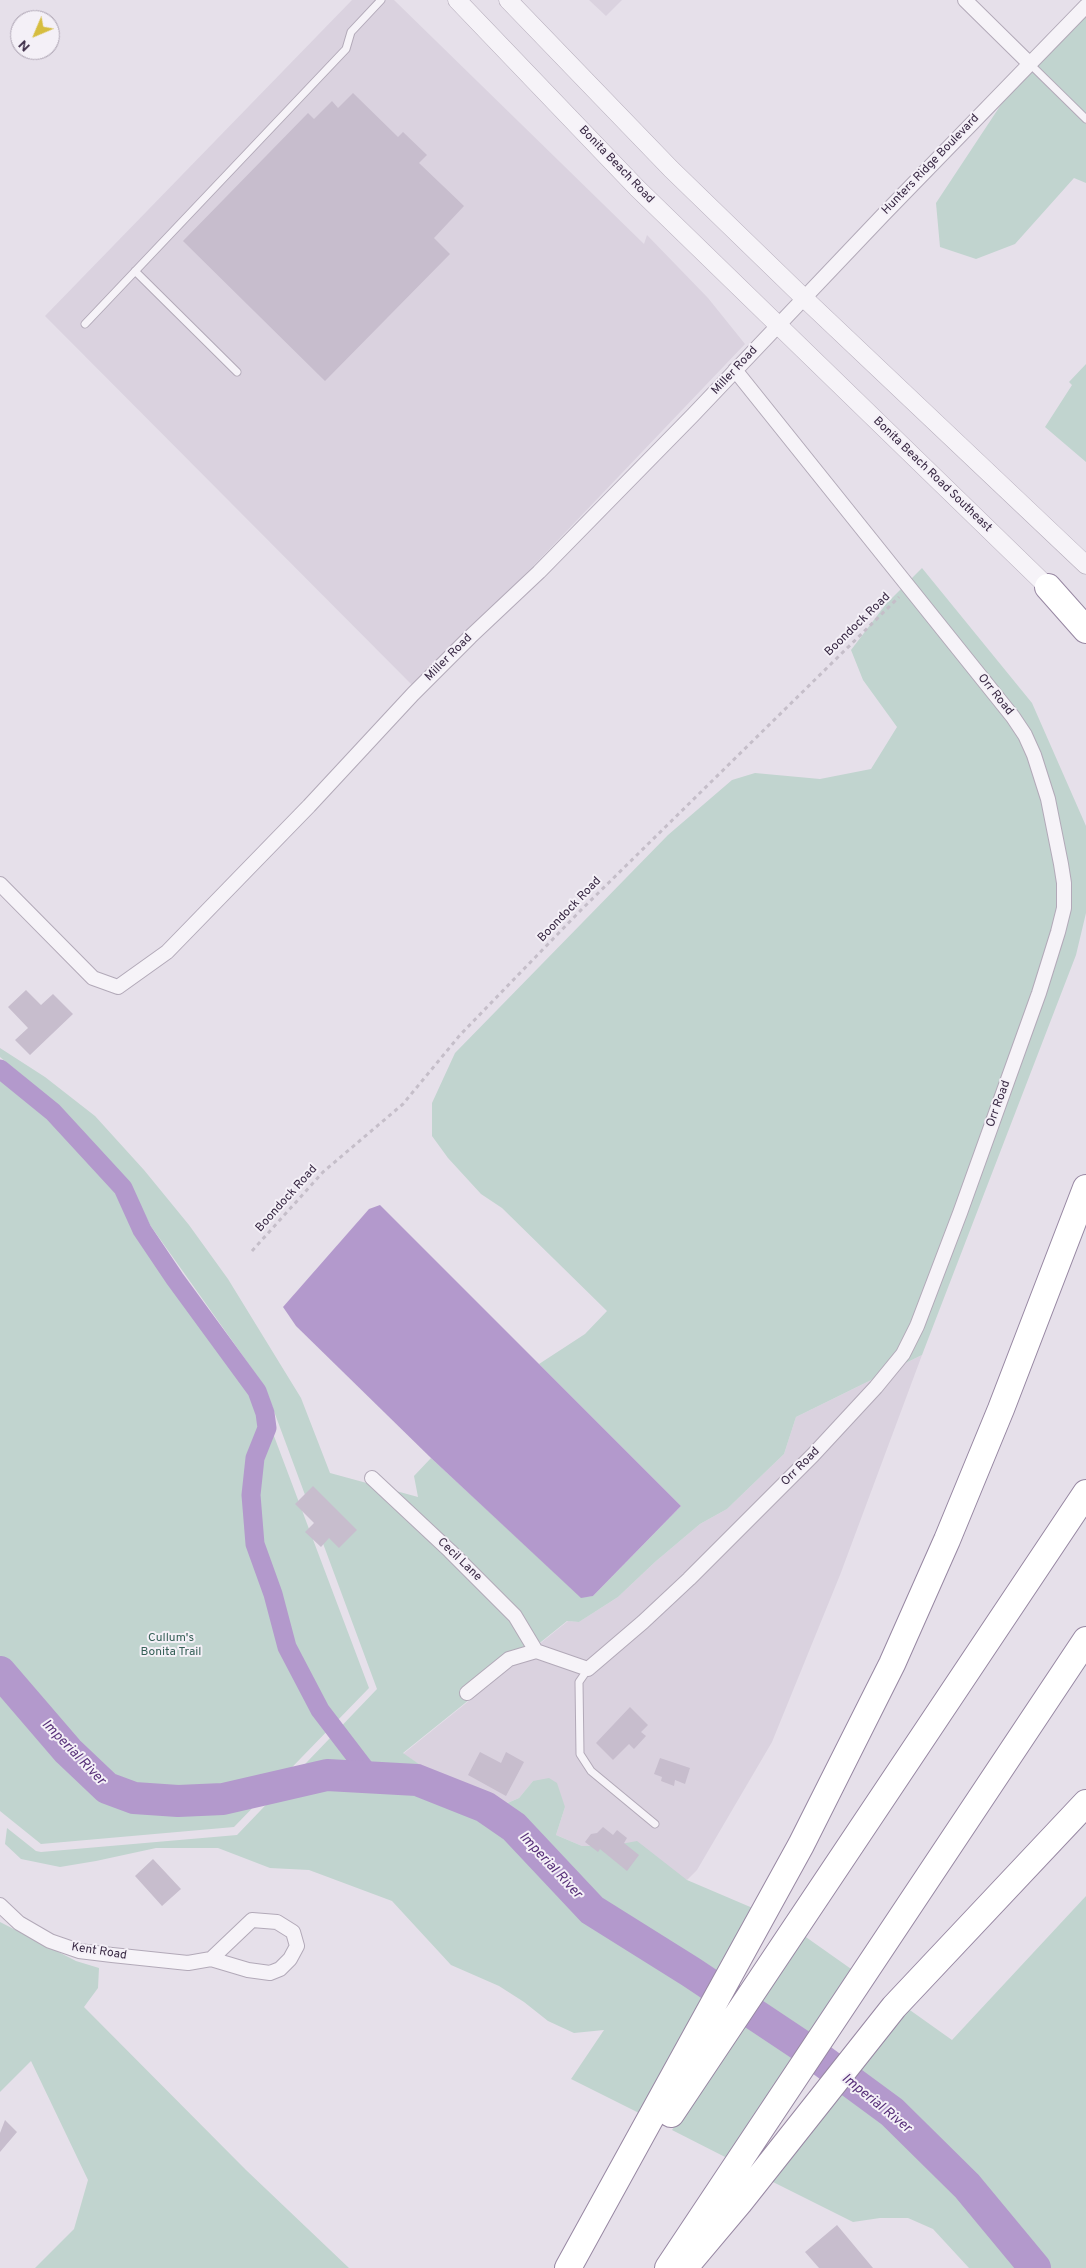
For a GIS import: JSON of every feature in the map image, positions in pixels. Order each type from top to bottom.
[{"type":"highway","points":[[1048,587],[1086,630]]},
{"type":"highway","points":[[647,2140],[760,1920],[833,1785],[892,1664],[948,1540],[1001,1409],[1086,1188]]},
{"type":"highway","points":[[568,2268],[647,2140],[790,1937],[1086,1493]]},
{"type":"highway","points":[[684,2268],[730,2196],[857,1983],[1086,1640]]},
{"type":"highway","points":[[668,2268],[894,2008],[1086,1803]]},
{"type":"street","name":"Bonita Beach Road","points":[[457,0],[637,188],[778,326]]},
{"type":"street","points":[[508,0],[671,169],[1086,566]]},
{"type":"street","points":[[965,0],[1030,64]]},
{"type":"street","name":"Hunters Ridge Boulevard","points":[[778,326],[1086,6]]},
{"type":"street","name":"Miller Road","points":[[0,884],[93,978],[118,987],[167,952],[302,813],[413,694],[470,636],[539,572],[778,326]]},
{"type":"street","name":"Bonita Beach Road Southeast","points":[[778,326],[1086,624]]},
{"type":"street","name":"Orr Road","points":[[588,1669],[643,1622],[689,1579],[813,1455],[876,1388],[903,1354],[916,1326],[960,1213],[1039,993],[1064,908],[1064,883],[1048,799],[1034,755],[1013,717],[735,370]]},
{"type":"street","name":"Cecil Lane","points":[[372,1478],[450,1551],[515,1616],[536,1651]]},
{"type":"street","points":[[467,1693],[510,1659],[536,1651],[588,1669]]},
{"type":"street","name":"Kent Road","points":[[0,1906],[20,1923],[50,1942],[79,1950],[188,1963],[211,1959],[248,1970],[270,1973],[280,1969],[290,1959],[297,1946],[293,1932],[277,1922],[252,1920],[211,1959]]},
{"type":"lane","points":[[85,324],[346,49],[352,32],[381,0]]},
{"type":"lane","points":[[1030,64],[1086,119]]},
{"type":"lane","points":[[135,272],[237,372]]},
{"type":"lane","points":[[588,1669],[580,1682],[580,1754],[591,1771],[655,1824]]},
{"type":"path","name":"Boondock Road","points":[[252,1251],[323,1172],[403,1104],[460,1035],[582,909],[908,588]]},
{"type":"shaded area","points":[[352,0],[394,0],[644,244],[647,235],[708,298],[745,344],[416,689],[45,316]]},
{"type":"shaded area","points":[[589,0],[622,0],[606,16]]},
{"type":"shaded area","points":[[380,1205],[681,1506],[593,1596],[581,1598],[431,1458],[296,1326],[283,1307],[369,1209]]},
{"type":"shaded area","points":[[922,1355],[840,1575],[772,1742],[697,1870],[687,1880],[610,1846],[582,1846],[556,1835],[565,1807],[533,1781],[519,1798],[503,1805],[485,1800],[454,1779],[426,1769],[403,1754],[568,1621],[579,1622],[618,1597],[655,1562],[700,1524],[727,1509],[784,1454],[796,1417]]},
{"type":"green space","points":[[1086,15],[1086,183],[1074,178],[1015,244],[976,259],[940,247],[936,203],[1008,94]]},
{"type":"green space","points":[[1086,364],[1086,462],[1045,427],[1072,385],[1069,382]]},
{"type":"green space","points":[[922,568],[1032,703],[1086,826],[1086,913],[1076,955],[922,1355],[796,1417],[784,1454],[727,1509],[700,1524],[655,1562],[618,1597],[579,1622],[567,1621],[403,1753],[426,1769],[454,1779],[485,1800],[503,1805],[519,1798],[533,1781],[549,1778],[557,1783],[565,1807],[556,1835],[582,1846],[610,1846],[637,1841],[687,1880],[755,1909],[643,2115],[571,2079],[604,2030],[574,2033],[548,2021],[524,2002],[499,1986],[451,1965],[392,1901],[309,1870],[270,1868],[218,1848],[156,1848],[60,1867],[21,1859],[5,1844],[7,1828],[36,1851],[41,1852],[237,1835],[377,1689],[265,1387],[150,1225],[129,1182],[59,1106],[0,1057],[0,1048],[45,1077],[95,1116],[144,1170],[189,1225],[228,1279],[301,1398],[330,1473],[418,1497],[414,1476],[431,1458],[581,1597],[593,1596],[681,1506],[539,1364],[585,1334],[607,1311],[502,1208],[481,1194],[448,1158],[432,1136],[432,1103],[455,1053],[668,835],[732,780],[755,773],[820,779],[871,769],[897,727],[863,680],[851,650],[886,604]]},
{"type":"green space","name":"Cullum's Bonita Trail","points":[[0,1069],[53,1112],[123,1188],[142,1230],[257,1391],[369,1688],[234,1827],[41,1844],[0,1811]]},
{"type":"green space","points":[[1086,1896],[1086,2268],[969,2268],[933,2229],[908,2218],[880,2218],[853,2222],[769,2180],[907,2008],[952,2040]]},
{"type":"green space","points":[[0,1922],[76,1961],[99,1968],[98,1988],[84,2007],[246,2170],[349,2268],[35,2268],[74,2229],[88,2180],[31,2061],[0,2092]]},
{"type":"green space","points":[[803,1935],[854,1971],[729,2159],[672,2130]]},
{"type":"building","points":[[353,93],[398,137],[403,132],[427,155],[419,163],[464,206],[434,238],[450,254],[325,381],[183,241],[308,113],[314,119],[332,101],[338,108]]},
{"type":"building","points":[[26,990],[41,1005],[53,994],[73,1014],[30,1055],[15,1040],[28,1028],[8,1007]]},
{"type":"building","points":[[313,1486],[357,1530],[339,1548],[329,1538],[321,1547],[305,1532],[314,1523],[295,1504]]},
{"type":"building","points":[[630,1707],[648,1725],[641,1732],[646,1736],[634,1749],[629,1744],[613,1760],[596,1743]]},
{"type":"building","points":[[480,1752],[501,1763],[506,1752],[524,1762],[506,1796],[468,1775]]},
{"type":"building","points":[[660,1758],[690,1768],[685,1784],[675,1780],[674,1786],[661,1781],[662,1777],[654,1774]]},
{"type":"building","points":[[603,1827],[613,1835],[617,1830],[627,1838],[624,1843],[639,1855],[627,1871],[600,1849],[598,1852],[585,1842],[591,1834],[597,1833]]},
{"type":"building","points":[[153,1859],[181,1889],[162,1906],[135,1876]]},
{"type":"building","points":[[5,2120],[17,2132],[0,2152],[0,2133]]},
{"type":"building","points":[[837,2225],[873,2268],[819,2268],[805,2252]]},
{"type":"waterway","points":[[0,1069],[53,1112],[123,1188],[142,1230],[175,1279],[257,1391],[265,1413],[267,1428],[255,1458],[251,1495],[255,1544],[273,1594],[287,1647],[320,1710],[372,1778]]},
{"type":"waterway","name":"Imperial River","points":[[0,1672],[68,1751],[107,1788],[134,1798],[178,1801],[223,1799],[327,1775],[417,1780],[485,1807],[514,1827],[592,1910],[691,1972],[805,2048],[892,2112],[967,2186],[1035,2268]]}]
